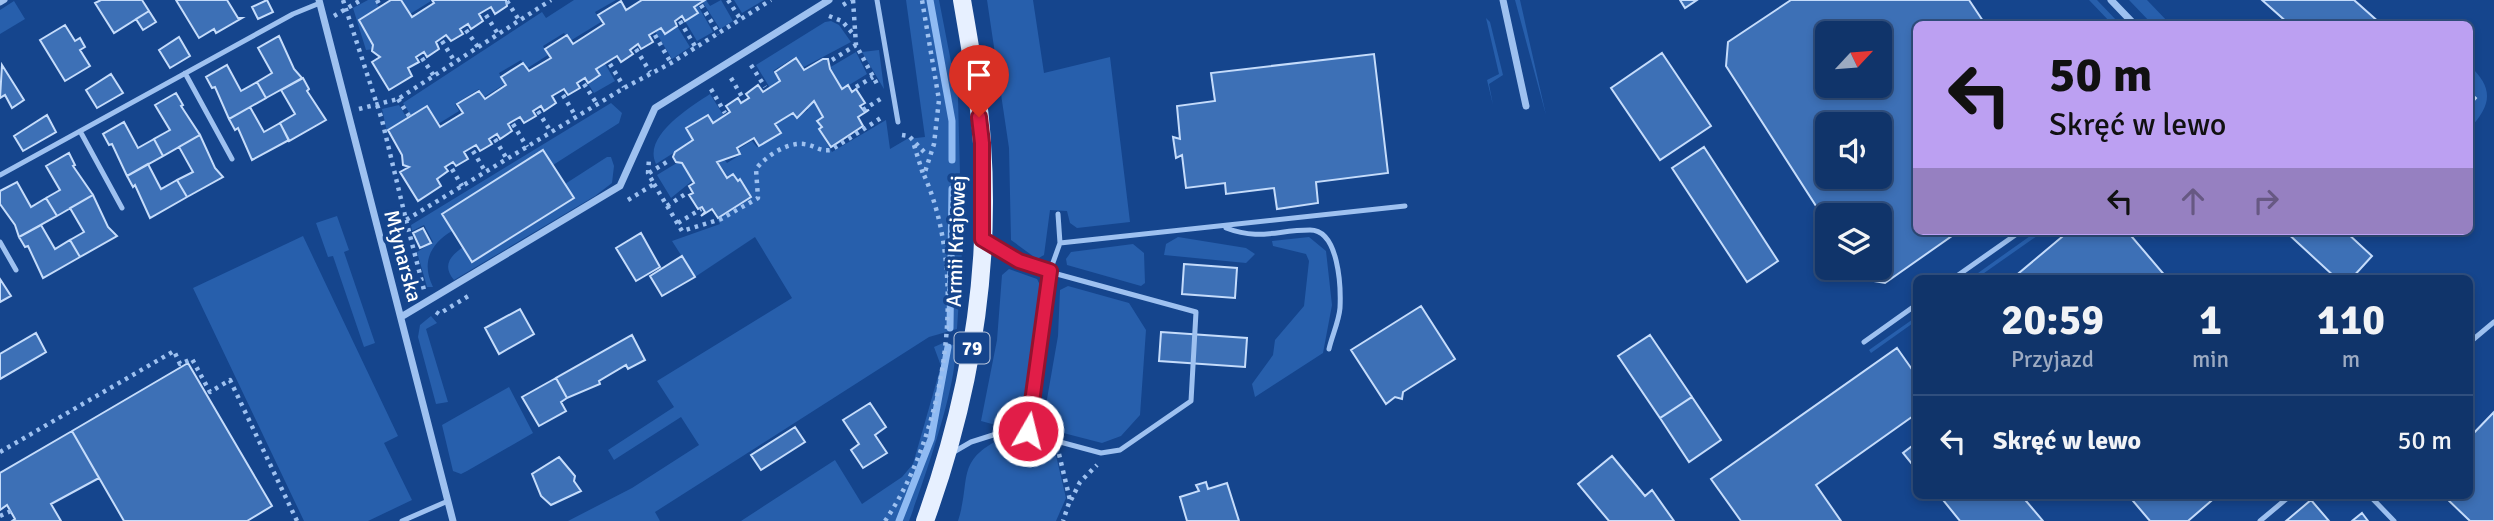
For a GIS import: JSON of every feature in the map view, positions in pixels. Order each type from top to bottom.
[{"type":"main road","name":"Armii Krajowej","points":[[925,521],[949,455],[974,335],[982,239],[982,143],[962,0]]},
{"type":"street","points":[[401,317],[427,304],[620,186],[655,108],[829,0]]},
{"type":"street","points":[[1503,0],[1526,106]]},
{"type":"street","points":[[2111,0],[2131,21]]},
{"type":"street","name":"Młynarska","points":[[320,1],[453,521]]},
{"type":"lane","points":[[0,3],[5,0]]},
{"type":"lane","points":[[877,0],[898,122]]},
{"type":"lane","points":[[0,174],[320,1]]},
{"type":"lane","points":[[185,73],[232,159]]},
{"type":"lane","points":[[80,131],[122,208]]},
{"type":"lane","points":[[1060,243],[1405,206]]},
{"type":"lane","points":[[1028,431],[1050,271],[1060,243],[1058,214]]},
{"type":"lane","points":[[1223,227],[1246,236],[1313,230],[1326,237],[1333,247],[1336,261],[1340,310],[1329,349]]},
{"type":"lane","points":[[1958,275],[2015,235]]},
{"type":"lane","points":[[949,455],[999,432],[1012,429],[1028,431],[1101,453],[1111,452],[1131,443],[1191,401],[1196,312],[1019,261],[982,239]]},
{"type":"lane","points":[[0,242],[16,270]]},
{"type":"lane","points":[[1864,342],[1913,307]]},
{"type":"lane","points":[[2473,340],[2494,322]]},
{"type":"lane","points":[[2260,521],[2286,499]]},
{"type":"lane","points":[[2373,499],[2394,521]]},
{"type":"lane","points":[[402,521],[448,501]]},
{"type":"path","points":[[343,0],[366,57],[427,304]]},
{"type":"path","points":[[325,22],[361,0]]},
{"type":"path","points":[[348,112],[398,99],[544,2],[551,0]]},
{"type":"path","points":[[728,0],[741,20]]},
{"type":"path","points":[[406,220],[650,72],[671,64],[771,0]]},
{"type":"path","points":[[853,0],[856,42]]},
{"type":"path","points":[[922,0],[939,100],[933,144],[923,175]]},
{"type":"path","points":[[507,1],[519,20]]},
{"type":"path","points":[[701,5],[719,34]]},
{"type":"path","points":[[486,15],[498,34]]},
{"type":"path","points":[[826,16],[842,21],[856,42],[873,77],[884,116]]},
{"type":"path","points":[[680,20],[696,48]]},
{"type":"path","points":[[466,30],[478,47]]},
{"type":"path","points":[[655,35],[671,64]]},
{"type":"path","points":[[442,41],[455,62]]},
{"type":"path","points":[[832,60],[856,42]]},
{"type":"path","points":[[636,49],[650,72]]},
{"type":"path","points":[[422,58],[434,76]]},
{"type":"path","points":[[610,64],[624,88]]},
{"type":"path","points":[[751,64],[765,87]]},
{"type":"path","points":[[730,77],[744,100]]},
{"type":"path","points":[[856,87],[873,77]]},
{"type":"path","points":[[583,84],[597,104]]},
{"type":"path","points":[[711,89],[725,113]]},
{"type":"path","points":[[563,95],[576,117]]},
{"type":"path","points":[[398,99],[409,116]]},
{"type":"path","points":[[863,110],[881,99]]},
{"type":"path","points":[[538,111],[551,132]]},
{"type":"path","points":[[654,184],[682,231],[721,219],[758,198],[756,169],[762,161],[788,146],[805,144],[822,151],[831,150],[884,116],[896,115]]},
{"type":"path","points":[[885,521],[903,495],[922,448],[948,335],[945,306],[949,282],[946,251],[933,196],[912,141],[909,136],[902,136],[898,122]]},
{"type":"path","points":[[513,124],[527,147]]},
{"type":"path","points":[[495,139],[507,159]]},
{"type":"path","points":[[912,141],[928,155]]},
{"type":"path","points":[[473,151],[485,172]]},
{"type":"path","points":[[648,173],[670,160]]},
{"type":"path","points":[[452,169],[461,186]]},
{"type":"path","points":[[667,206],[687,193]]},
{"type":"path","points":[[678,224],[702,209]]},
{"type":"path","points":[[0,452],[174,351],[180,364],[192,359],[210,391],[225,380],[230,380],[297,521]]},
{"type":"path","points":[[1056,441],[1070,500]]},
{"type":"path","points":[[1063,521],[1080,481],[1111,452]]},
{"type":"path","points":[[0,516],[11,511]]},
{"type":"shaded area","points":[[368,0],[375,0],[381,11],[360,24],[375,49],[366,50],[353,8]]},
{"type":"shaded area","points":[[401,0],[430,0],[431,1],[410,14]]},
{"type":"shaded area","points":[[574,0],[616,0],[595,12],[601,22],[570,41],[564,33],[543,46],[548,55],[526,69],[521,60],[499,73],[505,84],[484,97],[479,89],[455,104],[459,111],[438,124],[428,108],[412,117],[403,103],[542,12],[546,18]]},
{"type":"shaded area","points":[[706,0],[710,6],[721,0],[733,21],[720,29],[702,1]]},
{"type":"shaded area","points":[[734,0],[764,0],[742,13]]},
{"type":"shaded area","points":[[906,0],[939,0],[958,98],[962,252],[957,329],[929,337],[655,512],[660,521],[568,521],[632,488],[699,445],[681,417],[614,460],[608,450],[674,407],[657,381],[792,298],[755,237],[695,277],[672,241],[720,224],[717,218],[750,197],[739,179],[736,181],[732,174],[728,177],[718,162],[724,159],[727,163],[740,155],[737,150],[752,141],[757,147],[780,133],[776,124],[793,113],[796,118],[808,110],[806,106],[813,101],[822,117],[817,120],[822,128],[819,130],[832,152],[886,120],[890,149],[907,139],[925,137]]},
{"type":"shaded area","points":[[987,0],[1033,0],[1044,73],[1110,57],[1130,222],[1077,228],[1070,223],[1067,211],[1050,210],[1044,255],[1037,259],[1011,240],[1009,148]]},
{"type":"shaded area","points":[[1515,0],[1520,0],[1546,115]]},
{"type":"shaded area","points":[[2089,0],[2097,0],[2117,21],[2109,21]]},
{"type":"shaded area","points":[[2129,0],[2147,0],[2167,21],[2149,21]]},
{"type":"shaded area","points":[[14,1],[25,19],[0,34],[0,10]]},
{"type":"shaded area","points":[[697,4],[713,32],[697,41],[685,21],[697,13],[694,6]]},
{"type":"shaded area","points":[[1486,18],[1490,22],[1503,75],[1489,84],[1493,105],[1487,80],[1499,74]]},
{"type":"shaded area","points":[[831,21],[839,25],[851,42],[802,68],[795,57],[773,71],[780,82],[770,88],[756,65],[825,22]]},
{"type":"shaded area","points":[[677,26],[690,47],[672,59],[655,31]]},
{"type":"shaded area","points":[[879,50],[884,89],[862,52]]},
{"type":"shaded area","points":[[856,52],[867,74],[841,90],[829,68]]},
{"type":"shaded area","points":[[604,62],[615,81],[594,93],[587,82],[599,75],[595,68]]},
{"type":"shaded area","points":[[2473,69],[2483,81],[2487,97],[2482,112],[2473,124],[2473,101],[2476,98],[2473,95]]},
{"type":"shaded area","points":[[710,94],[724,116],[713,123],[708,115],[686,128],[694,140],[656,164],[654,153],[662,133],[681,114]]},
{"type":"shaded area","points":[[611,103],[622,113],[619,123],[553,165],[542,150],[442,214],[452,231],[433,248],[428,270],[433,287],[427,287],[417,252],[433,242],[424,225],[412,231],[411,225]]},
{"type":"shaded area","points":[[399,105],[408,120],[387,132],[382,109]]},
{"type":"shaded area","points":[[611,157],[614,166],[612,183],[595,196],[454,280],[450,275],[449,262],[458,250],[463,247],[473,262],[573,199],[565,184]]},
{"type":"shaded area","points":[[680,161],[692,181],[671,198],[657,175]]},
{"type":"shaded area","points":[[337,216],[349,250],[344,252],[375,343],[364,347],[333,256],[328,257],[316,223]]},
{"type":"shaded area","points":[[2031,235],[2038,235],[1981,275],[1975,275]]},
{"type":"shaded area","points":[[303,236],[398,436],[384,443],[412,500],[368,521],[304,521],[193,288]]},
{"type":"shaded area","points":[[1178,237],[1246,248],[1255,254],[1246,263],[1164,255],[1166,244]]},
{"type":"shaded area","points":[[1309,237],[1326,251],[1332,305],[1323,353],[1255,397],[1252,384],[1273,355],[1275,340],[1304,306],[1309,261],[1306,254],[1273,246],[1272,241]]},
{"type":"shaded area","points":[[1133,244],[1144,253],[1145,283],[1141,286],[1067,265],[1066,259],[1071,252]]},
{"type":"shaded area","points":[[1009,269],[1037,279],[1043,291],[1023,416],[992,424],[981,421],[997,340],[1002,275]]},
{"type":"shaded area","points":[[1068,286],[1129,303],[1146,330],[1140,415],[1121,436],[1102,443],[1044,428],[1058,336],[1060,290]]},
{"type":"shaded area","points":[[431,316],[437,323],[426,329],[448,402],[436,404],[418,337],[420,325]]},
{"type":"shaded area","points":[[1913,319],[1913,323],[1871,353],[1869,350]]},
{"type":"shaded area","points":[[943,343],[954,345],[952,380],[939,432],[909,521],[741,521],[835,460],[862,504],[902,477],[913,464],[941,366],[934,347]]},
{"type":"shaded area","points":[[509,387],[533,433],[461,474],[453,471],[442,425]]},
{"type":"shaded area","points":[[1004,437],[1033,439],[1054,447],[1066,498],[1056,521],[958,521],[971,463],[988,446]]},
{"type":"building","points":[[101,0],[142,0],[149,11],[114,33],[95,3]]},
{"type":"building","points":[[176,0],[227,0],[238,18],[242,18],[216,33],[214,29],[199,38]]},
{"type":"building","points":[[267,0],[273,12],[258,19],[252,7]]},
{"type":"building","points":[[391,0],[401,0],[412,17],[434,3],[432,0],[506,0],[507,6],[495,14],[491,7],[479,14],[483,21],[471,29],[468,24],[460,29],[463,34],[451,41],[446,35],[436,42],[439,49],[427,57],[424,52],[416,57],[419,62],[408,68],[412,76],[389,90],[372,62],[380,57],[372,51],[373,45],[359,20]]},
{"type":"building","points":[[642,0],[705,0],[694,7],[698,13],[685,21],[682,16],[675,21],[677,26],[665,34],[661,28],[649,35],[653,42],[641,49],[638,44],[630,50],[633,54],[621,62],[617,56],[596,69],[600,75],[588,83],[585,78],[577,83],[580,88],[568,95],[564,89],[552,96],[556,103],[544,111],[541,106],[533,111],[536,116],[524,123],[520,117],[508,124],[512,131],[500,139],[497,134],[489,139],[492,144],[480,151],[476,145],[464,152],[468,159],[456,166],[453,162],[445,167],[448,171],[437,179],[441,186],[418,201],[400,172],[409,167],[403,165],[402,155],[388,130],[427,106],[440,127],[463,113],[457,104],[479,91],[485,99],[506,85],[501,77],[523,63],[529,71],[551,58],[545,49],[567,35],[573,44],[604,24],[598,15],[621,1],[626,10]]},
{"type":"building","points":[[1680,0],[1697,0],[1685,8]]},
{"type":"building","points":[[1791,0],[1969,0],[1983,21],[1913,21],[1913,235],[1953,235],[1892,278],[1892,203],[1815,204],[1726,66],[1728,42]]},
{"type":"building","points":[[2262,0],[2354,0],[2378,21],[2286,21]]},
{"type":"building","points":[[149,11],[156,22],[143,30],[136,19]]},
{"type":"building","points":[[65,25],[75,41],[80,38],[85,47],[80,50],[90,66],[65,81],[40,40]]},
{"type":"building","points":[[279,36],[294,69],[302,78],[266,98],[257,82],[272,73],[258,48]]},
{"type":"building","points":[[179,37],[190,56],[170,68],[159,50]]},
{"type":"building","points":[[1662,53],[1711,126],[1660,160],[1611,88]]},
{"type":"building","points":[[1374,54],[1388,173],[1316,182],[1318,203],[1277,209],[1274,188],[1226,194],[1225,183],[1186,188],[1182,155],[1176,158],[1173,137],[1180,139],[1177,106],[1215,101],[1211,73]]},
{"type":"building","points":[[796,58],[804,70],[828,59],[830,69],[842,89],[848,85],[852,92],[856,89],[865,103],[860,106],[864,111],[869,110],[858,117],[863,126],[831,147],[819,129],[822,127],[817,121],[823,117],[814,101],[797,118],[793,113],[775,124],[781,133],[759,146],[754,138],[737,148],[740,154],[717,162],[727,178],[733,174],[738,181],[740,179],[751,197],[718,218],[712,209],[701,216],[705,212],[702,207],[698,209],[689,195],[693,193],[689,186],[694,183],[682,163],[676,162],[673,157],[675,152],[693,140],[686,128],[708,115],[713,123],[730,112],[726,106],[738,98],[741,103],[749,98],[746,94],[758,85],[763,92],[780,81],[775,72]]},
{"type":"building","points":[[2,65],[24,100],[12,108],[5,95],[0,98]]},
{"type":"building","points":[[227,65],[241,91],[257,82],[266,98],[229,119],[215,87],[212,88],[206,77]]},
{"type":"building","points":[[111,74],[123,93],[97,108],[86,90]]},
{"type":"building","points":[[303,78],[309,89],[307,91],[326,120],[289,141],[280,123],[295,114],[281,90]]},
{"type":"building","points":[[176,93],[183,105],[181,106],[200,135],[163,156],[154,139],[170,130],[155,105]]},
{"type":"building","points":[[250,107],[264,132],[280,123],[289,140],[252,160],[238,128],[235,130],[229,119]]},
{"type":"building","points":[[47,115],[56,132],[23,151],[14,136]]},
{"type":"building","points":[[124,122],[138,148],[154,139],[163,156],[127,176],[112,144],[109,145],[103,134]]},
{"type":"building","points":[[200,135],[215,168],[223,177],[187,197],[177,180],[193,172],[179,147]]},
{"type":"building","points":[[1704,147],[1778,261],[1747,282],[1672,168]]},
{"type":"building","points":[[543,150],[574,198],[472,262],[442,214]]},
{"type":"building","points":[[69,153],[75,165],[73,166],[93,195],[57,216],[46,198],[60,190],[46,166]]},
{"type":"building","points":[[148,164],[161,189],[177,180],[187,197],[150,218],[135,185],[133,187],[127,176]]},
{"type":"building","points":[[17,182],[31,207],[46,198],[57,216],[19,237],[15,225],[0,204],[0,191]]},
{"type":"building","points":[[93,195],[108,227],[117,236],[80,257],[70,240],[84,232],[70,208]]},
{"type":"building","points":[[41,225],[55,249],[70,240],[80,257],[43,278],[28,246],[25,247],[19,237]]},
{"type":"building","points":[[423,228],[431,243],[420,248],[413,233]]},
{"type":"building","points":[[641,233],[660,267],[636,281],[616,248]]},
{"type":"building","points":[[2064,235],[2130,235],[2164,275],[2017,275]]},
{"type":"building","points":[[2289,235],[2349,235],[2372,256],[2355,275],[2333,275]]},
{"type":"building","points":[[682,256],[695,277],[662,296],[650,276]]},
{"type":"building","points":[[1184,264],[1237,268],[1235,298],[1182,294]]},
{"type":"building","points":[[0,279],[11,296],[0,302]]},
{"type":"building","points":[[1868,280],[1889,280],[1885,283]]},
{"type":"building","points":[[1421,306],[1455,359],[1403,392],[1402,399],[1395,397],[1386,404],[1351,350]]},
{"type":"building","points":[[520,309],[534,334],[499,354],[485,328]]},
{"type":"building","points":[[1161,332],[1247,338],[1245,367],[1159,361]]},
{"type":"building","points":[[36,333],[46,352],[0,379],[0,354]]},
{"type":"building","points":[[632,335],[645,360],[628,369],[626,365],[599,381],[600,384],[567,398],[556,378]]},
{"type":"building","points":[[1650,335],[1692,397],[1660,418],[1618,356]]},
{"type":"building","points":[[1897,348],[1913,371],[1913,416],[1816,485],[1841,521],[1741,521],[1711,479]]},
{"type":"building","points":[[188,363],[272,506],[247,521],[124,521],[72,431]]},
{"type":"building","points":[[556,378],[567,398],[561,402],[566,411],[539,426],[522,397]]},
{"type":"building","points":[[1692,397],[1721,440],[1689,462],[1660,418]]},
{"type":"building","points":[[870,403],[886,427],[875,435],[887,453],[863,468],[851,450],[859,444],[843,420]]},
{"type":"building","points":[[2494,412],[2494,521],[2470,521],[2447,499],[2473,499],[2473,434]]},
{"type":"building","points":[[795,427],[805,442],[761,470],[751,455]]},
{"type":"building","points":[[72,431],[99,478],[51,504],[61,521],[12,521],[15,519],[7,505],[0,510],[0,473]]},
{"type":"building","points":[[1913,445],[1913,465],[1903,453]]},
{"type":"building","points":[[1612,456],[1645,496],[1652,490],[1674,521],[1609,521],[1578,484]]},
{"type":"building","points":[[559,457],[575,476],[574,481],[581,491],[551,505],[541,496],[532,474]]},
{"type":"building","points":[[1206,482],[1208,489],[1227,483],[1239,521],[1187,521],[1180,497],[1199,491],[1196,485]]},
{"type":"building","points":[[1942,499],[2024,499],[2043,521],[1960,521]]},
{"type":"building","points":[[2131,499],[2213,499],[2188,521],[2150,521]]},
{"type":"building","points":[[2311,500],[2329,521],[2286,521]]},
{"type":"building","points":[[2362,513],[2368,521],[2352,521]]},
{"type":"waterway","points":[[930,0],[952,121],[952,160]]},
{"type":"waterway","points":[[950,328],[952,189]]},
{"type":"waterway","points":[[899,521],[931,439],[948,347]]},
{"type":"route","points":[[979,117],[982,143],[982,239],[1019,261],[1050,271],[1028,431]]}]
